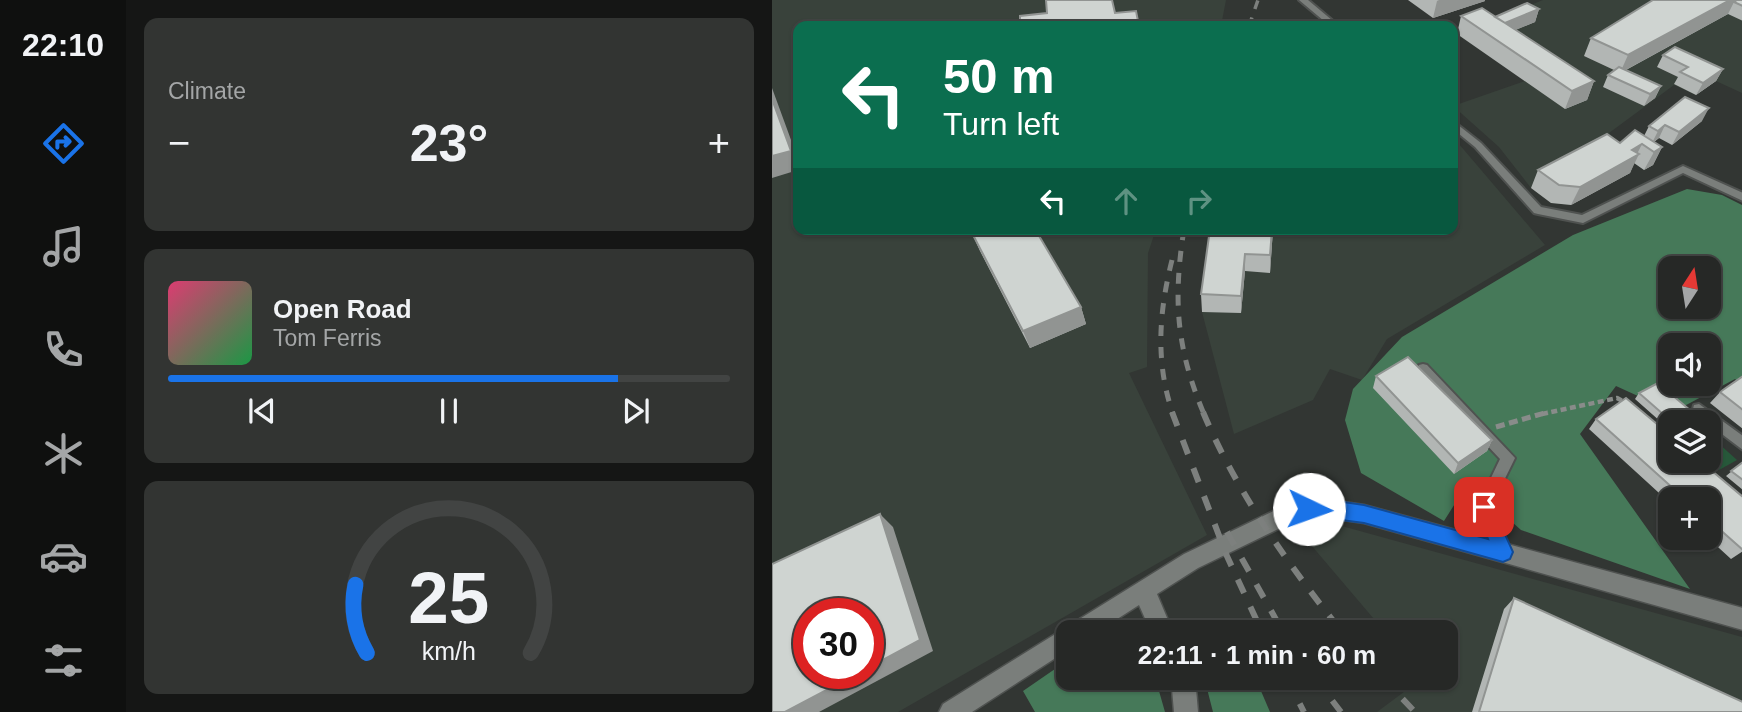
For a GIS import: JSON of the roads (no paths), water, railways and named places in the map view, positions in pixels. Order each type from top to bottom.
[{"type":"street","points":[[1095,620],[1191,562],[1295,511],[1323,508],[1364,514],[1740,617]]},
{"type":"street","points":[[1143,589],[1157,620]]},
{"type":"street","points":[[950,712],[1056,645]]},
{"type":"street","points":[[1184,690],[1186,712]]},
{"type":"lane","points":[[1303,0],[1329,21]]},
{"type":"lane","points":[[1458,128],[1478,145],[1538,210],[1583,219],[1683,169],[1742,198]]},
{"type":"lane","points":[[1423,369],[1508,458],[1484,507],[1503,552]]},
{"type":"lane","points":[[1699,409],[1742,444]]},
{"type":"railway","points":[[1251,21],[1258,0]]},
{"type":"railway","points":[[1183,235],[1179,278],[1179,323],[1188,367],[1204,414]]},
{"type":"railway","points":[[1172,260],[1164,299],[1161,356],[1173,414]]},
{"type":"railway","points":[[1172,412],[1226,554],[1256,620]]},
{"type":"railway","points":[[1203,412],[1231,471],[1265,527],[1333,620]]},
{"type":"railway","points":[[1227,532],[1276,620]]},
{"type":"railway","points":[[1293,690],[1304,712]]},
{"type":"railway","points":[[1324,690],[1341,712]]},
{"type":"railway","points":[[1394,690],[1415,712]]}]
